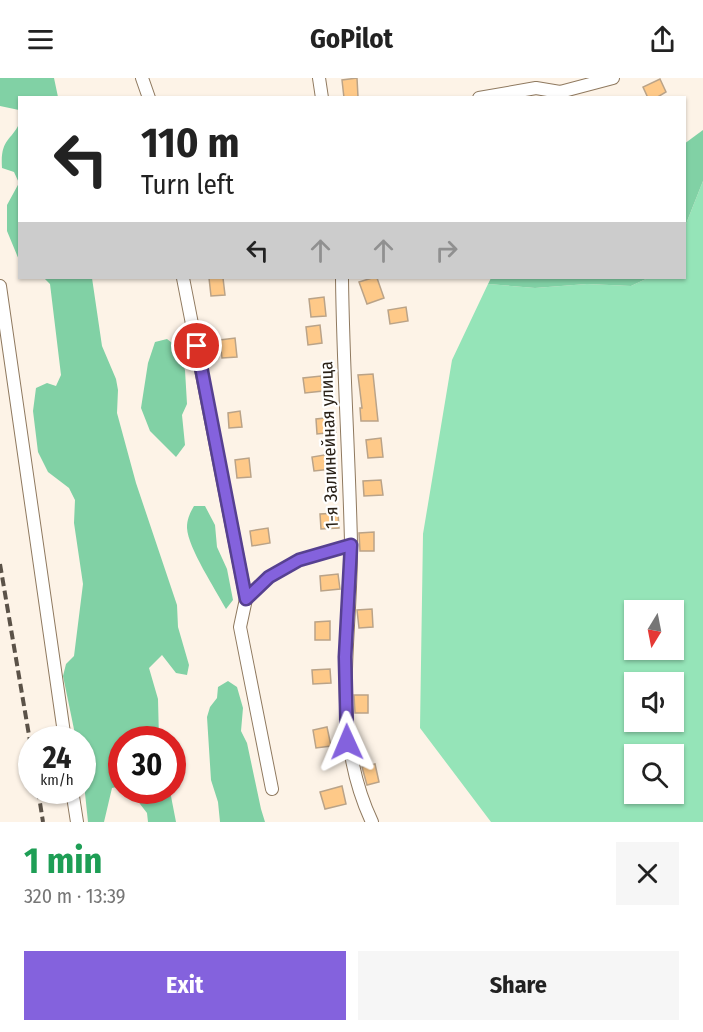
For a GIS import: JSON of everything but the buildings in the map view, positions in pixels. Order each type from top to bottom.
[{"type":"street","points":[[142,78],[147,96]]},
{"type":"street","points":[[319,78],[322,96]]},
{"type":"street","points":[[486,96],[535,83],[560,92],[613,78]]},
{"type":"street","points":[[183,279],[246,599],[240,627],[272,789]]},
{"type":"street","name":"1-я Залинейная улица","points":[[342,279],[351,545],[345,657],[347,742],[361,798],[372,822]]},
{"type":"street","points":[[0,286],[63,726]]},
{"type":"street","points":[[74,804],[77,822]]},
{"type":"lane","points":[[246,599],[269,577],[299,560],[351,545]]},
{"type":"green space","points":[[0,78],[54,78],[58,96],[18,96],[18,110],[0,106]]},
{"type":"green space","points":[[18,126],[18,181],[14,172],[2,168],[4,146]]},
{"type":"green space","points":[[703,130],[703,181],[686,224],[686,143]]},
{"type":"green space","points":[[703,181],[703,822],[491,822],[420,728],[423,534],[452,360],[488,284],[535,288],[587,284],[631,286],[646,279],[686,279],[686,224]]},
{"type":"green space","points":[[18,185],[18,258],[7,231],[7,205]]},
{"type":"green space","points":[[45,279],[92,279],[102,346],[116,379],[117,413],[136,483],[177,605],[178,627],[189,665],[187,675],[176,673],[162,655],[149,668],[158,699],[159,726],[108,726],[108,804],[104,822],[88,822],[86,804],[96,804],[96,726],[73,726],[63,676],[66,664],[74,656],[83,584],[74,523],[75,500],[69,488],[48,472],[38,452],[33,411],[36,388],[47,383],[56,386],[61,375],[50,284]]},
{"type":"green space","points":[[490,279],[646,279],[631,286],[587,284],[535,288],[488,284]]},
{"type":"green space","points":[[167,339],[176,346],[185,370],[187,404],[182,415],[185,445],[176,457],[150,431],[141,408],[148,363],[155,342]]},
{"type":"green space","points":[[194,506],[205,506],[215,525],[217,547],[227,569],[233,600],[226,609],[192,546],[187,528]]},
{"type":"green space","points":[[228,681],[237,687],[243,708],[241,731],[247,743],[265,822],[220,822],[218,802],[211,780],[207,717],[210,707],[217,698],[218,687]]},
{"type":"green space","points":[[140,804],[173,804],[176,822],[148,822],[147,813]]},
{"type":"railway","points":[[0,564],[27,726]]},
{"type":"railway","points":[[40,804],[43,822]]},
{"type":"route","points":[[197,346],[246,599],[269,577],[299,560],[351,545],[345,657],[347,742]]}]
